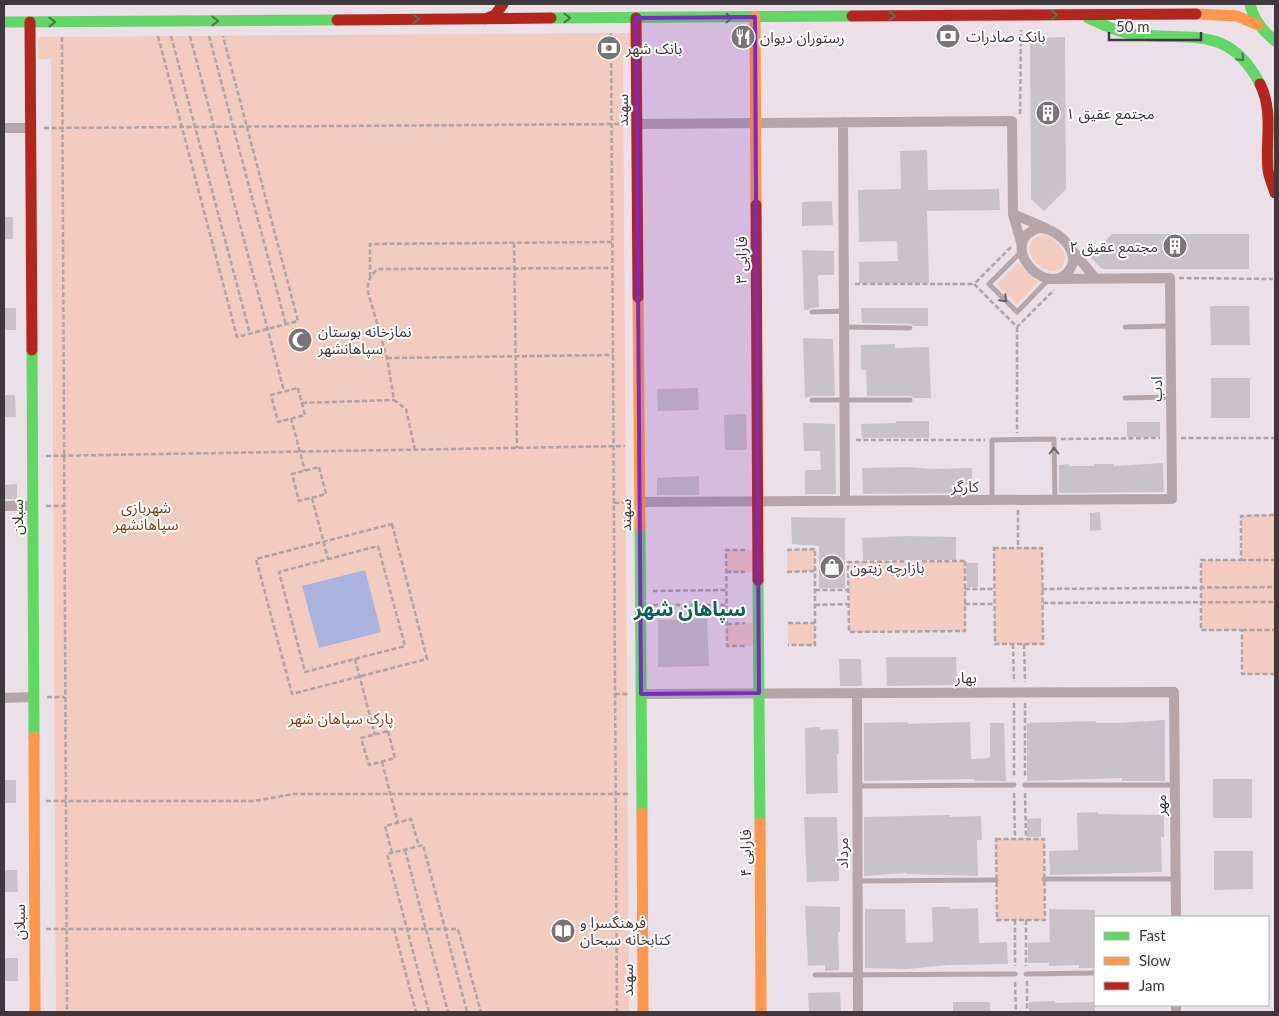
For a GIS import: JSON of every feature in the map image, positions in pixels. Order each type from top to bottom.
[{"type":"street","points":[[483,19],[495,15],[502,4]]},
{"type":"street","points":[[1207,14],[1219,11],[1225,4]]},
{"type":"street","points":[[1250,4],[1258,25]]},
{"type":"street","points":[[529,5],[536,15],[548,19]]},
{"type":"street","points":[[4,22],[1207,14],[1237,16],[1258,25],[1275,42]]},
{"type":"street","points":[[1079,15],[1130,34],[1183,35],[1209,38],[1233,50],[1243,59],[1258,80],[1264,94],[1268,122],[1268,172],[1275,193]]},
{"type":"street","name":"فارابی ۳","points":[[755,17],[759,693]]},
{"type":"street","name":"سهند","points":[[636,18],[643,1012]]},
{"type":"street","name":"سبلان","points":[[30,22],[35,1012]]},
{"type":"street","points":[[843,122],[845,500]]},
{"type":"street","points":[[637,124],[1012,122],[1013,214],[1027,264],[1037,274],[1052,279],[1170,278]]},
{"type":"street","points":[[4,128],[30,128]]},
{"type":"street","points":[[1013,214],[1052,230],[1071,248],[1096,279]]},
{"type":"street","points":[[1022,249],[1028,234],[1033,230],[1046,228],[1052,230]]},
{"type":"street","points":[[1052,279],[1062,277],[1071,268],[1073,262],[1071,248]]},
{"type":"street","name":"ادب","points":[[1170,278],[1172,499]]},
{"type":"street","name":"کارگر","points":[[640,502],[1172,499]]},
{"type":"street","points":[[4,506],[32,506]]},
{"type":"street","name":"بهار","points":[[641,694],[1174,692]]},
{"type":"street","name":"مهر","points":[[1174,692],[1176,916]]},
{"type":"street","name":"فارابی ۴","points":[[759,693],[761,1012]]},
{"type":"street","name":"مرداد","points":[[857,693],[858,1012]]},
{"type":"street","points":[[4,698],[33,697]]},
{"type":"lane","points":[[1022,249],[989,284],[1017,312],[1052,279]]},
{"type":"lane","points":[[812,312],[844,311]]},
{"type":"lane","points":[[1125,326],[1170,326]]},
{"type":"lane","points":[[844,327],[910,328]]},
{"type":"lane","points":[[1125,398],[1171,398]]},
{"type":"lane","points":[[812,400],[910,400]]},
{"type":"lane","points":[[992,501],[992,440],[1054,439],[1055,500]]},
{"type":"lane","points":[[857,786],[1014,785]]},
{"type":"lane","points":[[1025,785],[1174,785]]},
{"type":"lane","points":[[1044,880],[1175,879]]},
{"type":"lane","points":[[858,880],[996,880]]},
{"type":"lane","points":[[1026,974],[1094,973]]},
{"type":"lane","points":[[816,975],[1015,974]]},
{"type":"path","points":[[1012,122],[1020,116],[1020,30]]},
{"type":"path","points":[[612,33],[618,1012]]},
{"type":"path","points":[[62,36],[67,1012]]},
{"type":"path","points":[[158,36],[238,337],[298,321],[223,36]]},
{"type":"path","points":[[171,36],[250,334]]},
{"type":"path","points":[[190,36],[284,392]]},
{"type":"path","points":[[209,36],[286,325]]},
{"type":"path","points":[[30,128],[637,124]]},
{"type":"path","points":[[394,400],[387,358],[368,292],[370,244],[613,242]]},
{"type":"path","points":[[514,243],[517,448]]},
{"type":"path","points":[[844,284],[974,284],[1014,244],[1022,249]]},
{"type":"path","points":[[370,277],[378,269],[613,268]]},
{"type":"path","points":[[1170,278],[1273,279]]},
{"type":"path","points":[[1017,327],[1057,287],[1052,279]]},
{"type":"path","points":[[974,284],[1017,327],[1017,440]]},
{"type":"path","points":[[387,358],[613,355]]},
{"type":"path","points":[[298,388],[302,404],[305,415],[278,422],[271,395],[298,388]]},
{"type":"path","points":[[302,404],[394,400],[406,409],[415,450]]},
{"type":"path","points":[[291,418],[305,471]]},
{"type":"path","points":[[844,440],[992,440]]},
{"type":"path","points":[[32,456],[639,446]]},
{"type":"path","points":[[318,467],[326,494],[312,498],[299,501],[292,474],[318,467]]},
{"type":"path","points":[[312,498],[328,559]]},
{"type":"path","points":[[1018,500],[1018,548]]},
{"type":"path","points":[[32,506],[64,506]]},
{"type":"path","points":[[1242,560],[1241,516],[1274,516]]},
{"type":"path","points":[[392,524],[428,659],[292,694],[256,559],[324,541],[392,524]]},
{"type":"path","points":[[378,546],[405,646],[305,672],[278,572],[328,559],[378,546]]},
{"type":"path","points":[[994,548],[1042,548],[1042,589],[1043,644],[995,644],[994,548]]},
{"type":"path","points":[[787,550],[815,549],[815,645],[788,645]]},
{"type":"path","points":[[754,550],[726,550],[727,646],[754,646]]},
{"type":"path","points":[[1275,560],[1201,560],[1201,630],[1275,630]]},
{"type":"path","points":[[965,561],[965,589],[965,631],[849,632],[848,562],[965,561]]},
{"type":"path","points":[[787,572],[815,571]]},
{"type":"path","points":[[726,572],[754,572]]},
{"type":"path","points":[[1042,589],[1275,587]]},
{"type":"path","points":[[965,589],[994,589]]},
{"type":"path","points":[[640,590],[726,590]]},
{"type":"path","points":[[815,590],[848,590]]},
{"type":"path","points":[[1042,603],[1275,602]]},
{"type":"path","points":[[815,605],[848,604]]},
{"type":"path","points":[[965,604],[994,604]]},
{"type":"path","points":[[640,605],[726,605]]},
{"type":"path","points":[[727,624],[745,623]]},
{"type":"path","points":[[788,623],[815,623]]},
{"type":"path","points":[[1242,630],[1242,674],[1275,674]]},
{"type":"path","points":[[1013,644],[1014,839],[1026,839],[1024,644]]},
{"type":"path","points":[[355,659],[375,734]]},
{"type":"path","points":[[33,697],[66,697]]},
{"type":"path","points":[[388,731],[395,758],[369,765],[362,738],[375,734],[388,731]]},
{"type":"path","points":[[382,761],[398,823]]},
{"type":"path","points":[[34,801],[255,801],[293,794],[641,794]]},
{"type":"path","points":[[392,853],[385,826],[412,820],[418,846]]},
{"type":"path","points":[[429,1012],[387,854],[423,845],[467,1012]]},
{"type":"path","points":[[405,850],[448,1012]]},
{"type":"path","points":[[1015,920],[1026,920]]},
{"type":"path","points":[[34,929],[458,929],[481,1012]]},
{"type":"path","points":[[394,929],[416,1012]]},
{"type":"highlighted area","points":[[755,17],[759,693],[641,694],[636,18]]},
{"type":"green space","name":"پارک سپاهان شهر","points":[[635,33],[636,55],[623,55],[629,1012],[56,1012],[51,59],[38,59],[38,37]]},
{"type":"green space","points":[[1045,235],[1057,243],[1066,256],[1062,268],[1052,271],[1046,270],[1031,256],[1029,251],[1030,244],[1038,237]]},
{"type":"green space","points":[[1018,263],[1038,282],[1017,304],[997,284]]},
{"type":"green space","points":[[1274,515],[1275,674],[1242,674],[1242,630],[1201,630],[1201,560],[1241,560],[1241,516]]},
{"type":"green space","points":[[994,548],[1042,548],[1043,644],[995,644]]},
{"type":"green space","points":[[815,549],[815,571],[787,572],[787,550]]},
{"type":"green space","points":[[726,550],[754,550],[754,572],[726,572]]},
{"type":"green space","points":[[965,561],[965,631],[849,632],[848,562]]},
{"type":"green space","points":[[754,623],[754,646],[727,646],[727,624]]},
{"type":"green space","points":[[788,623],[815,623],[815,645],[788,645]]},
{"type":"green space","points":[[996,839],[1044,839],[1045,920],[997,920]]},
{"type":"water","points":[[365,570],[381,632],[319,648],[302,586]]},
{"type":"building","name":"مجتمع عقیق ۱","points":[[1065,37],[1066,189],[1044,211],[1031,199],[1030,38]]},
{"type":"building","points":[[927,150],[928,190],[999,189],[1000,210],[927,211],[929,283],[859,283],[859,262],[898,261],[897,241],[859,242],[858,190],[901,189],[900,151]]},
{"type":"building","points":[[832,201],[833,225],[802,226],[802,202]]},
{"type":"building","points":[[4,217],[13,217],[13,239],[4,239]]},
{"type":"building","name":"مجتمع عقیق ۲","points":[[1112,234],[1249,234],[1249,269],[1102,269],[1090,257]]},
{"type":"building","points":[[802,250],[834,251],[834,275],[818,275],[819,307],[808,310],[804,310]]},
{"type":"building","points":[[1210,306],[1249,306],[1250,345],[1211,345]]},
{"type":"building","points":[[4,308],[16,308],[16,330],[4,330]]},
{"type":"building","points":[[861,308],[928,308],[928,326],[862,323]]},
{"type":"building","points":[[803,338],[833,339],[835,396],[812,396],[805,398]]},
{"type":"building","points":[[895,344],[895,348],[929,347],[931,398],[867,396],[866,370],[861,370],[861,345]]},
{"type":"building","points":[[1211,378],[1250,378],[1250,418],[1211,418]]},
{"type":"building","points":[[698,388],[699,410],[658,411],[657,389]]},
{"type":"building","points":[[4,395],[15,395],[16,417],[4,417]]},
{"type":"building","points":[[746,414],[747,450],[725,450],[724,415]]},
{"type":"building","points":[[896,421],[929,421],[929,438],[862,438],[861,424],[896,423]]},
{"type":"building","points":[[1127,422],[1160,422],[1160,437],[1127,437]]},
{"type":"building","points":[[803,423],[835,424],[836,494],[805,494],[805,470],[821,470],[820,451],[804,451]]},
{"type":"building","points":[[1163,463],[1164,492],[1059,493],[1059,465],[1094,466],[1094,464],[1114,464],[1114,466]]},
{"type":"building","points":[[907,467],[932,469],[972,468],[972,493],[863,494],[862,468]]},
{"type":"building","points":[[699,476],[699,495],[657,495],[657,478]]},
{"type":"building","points":[[17,484],[17,499],[4,499],[4,485]]},
{"type":"building","points":[[1100,512],[1101,530],[1090,531],[1090,513]]},
{"type":"building","name":"بازارچه زیتون","points":[[791,517],[845,518],[845,588],[819,588],[819,546],[792,544]]},
{"type":"building","points":[[907,536],[956,537],[956,560],[863,560],[862,538]]},
{"type":"building","points":[[966,563],[978,563],[978,587],[967,587]]},
{"type":"building","points":[[707,619],[709,666],[658,667],[658,620]]},
{"type":"building","points":[[886,657],[956,657],[957,685],[887,686]]},
{"type":"building","points":[[839,659],[861,659],[862,686],[840,686]]},
{"type":"building","points":[[1165,720],[1165,781],[1122,781],[1122,778],[1027,781],[1027,723],[1096,721],[1096,723],[1118,723]]},
{"type":"building","points":[[908,722],[908,724],[970,722],[971,759],[990,758],[990,723],[1004,723],[1006,781],[974,781],[974,779],[864,781],[864,723]]},
{"type":"building","points":[[820,727],[820,730],[838,729],[838,793],[806,794],[805,728]]},
{"type":"building","points":[[1213,779],[1252,779],[1252,818],[1213,818]]},
{"type":"building","points":[[4,780],[16,780],[16,803],[4,803]]},
{"type":"building","points":[[1098,812],[1098,814],[1164,815],[1164,837],[1161,837],[1162,872],[1050,875],[1049,851],[1078,850],[1077,813]]},
{"type":"building","points":[[950,815],[950,817],[981,816],[982,840],[977,840],[978,876],[906,873],[864,876],[864,817]]},
{"type":"building","points":[[804,817],[837,817],[839,881],[807,882]]},
{"type":"building","points":[[1041,818],[1041,837],[1027,837],[1027,819]]},
{"type":"building","points":[[1214,851],[1253,851],[1253,889],[1214,890]]},
{"type":"building","points":[[4,870],[17,870],[18,892],[4,892]]},
{"type":"building","points":[[805,906],[840,907],[840,932],[838,932],[839,970],[825,971],[825,965],[808,966]]},
{"type":"building","points":[[932,907],[950,907],[950,909],[978,908],[979,943],[1007,942],[1008,964],[949,965],[907,969],[865,968],[865,909],[905,909],[906,943],[933,942]]},
{"type":"building","points":[[1049,909],[1095,910],[1094,968],[1079,968],[1079,965],[1049,966],[1049,963],[1028,963],[1028,943],[1050,942]]},
{"type":"building","points":[[4,958],[18,958],[18,981],[4,981]]},
{"type":"building","points":[[840,992],[841,1012],[809,1012],[808,993]]},
{"type":"building","points":[[953,1002],[990,1002],[990,1012],[953,1012]]},
{"type":"building","points":[[1029,1002],[1094,1002],[1095,1012],[1029,1012]]},
{"type":"traffic: fast","points":[[1250,4],[1253,15],[1259,25],[1275,41]]},
{"type":"traffic: fast","points":[[551,18],[852,16]]},
{"type":"traffic: fast","points":[[1088,18],[1109,28],[1126,33],[1189,37],[1220,43],[1234,51],[1248,64],[1260,84]]},
{"type":"traffic: fast","points":[[4,22],[337,20]]},
{"type":"traffic: fast","points":[[32,350],[34,737]]},
{"type":"traffic: fast","points":[[640,527],[642,813]]},
{"type":"traffic: fast","points":[[758,580],[760,823]]},
{"type":"traffic: slow","points":[[1196,14],[1237,16],[1258,25]]},
{"type":"traffic: slow","points":[[755,17],[756,205]]},
{"type":"traffic: slow","points":[[638,297],[640,527]]},
{"type":"traffic: slow","points":[[34,737],[35,1012]]},
{"type":"traffic: slow","points":[[642,813],[643,1012]]},
{"type":"traffic: slow","points":[[760,823],[761,1012]]},
{"type":"traffic: jam","points":[[485,19],[495,15],[503,4]]},
{"type":"traffic: jam","points":[[852,16],[1196,14]]},
{"type":"traffic: jam","points":[[337,20],[551,18]]},
{"type":"traffic: jam","points":[[636,18],[638,297]]},
{"type":"traffic: jam","points":[[30,22],[32,350]]},
{"type":"traffic: jam","points":[[1260,84],[1267,105],[1267,159],[1269,176],[1275,193]]},
{"type":"traffic: jam","points":[[756,205],[758,580]]},
{"type":"place","name":"بانک صادرات","points":[[948,36]]},
{"type":"place","name":"رستوران دیوان","points":[[743,37]]},
{"type":"place","name":"بانک شهر","points":[[609,48]]},
{"type":"place","name":"مجتمع عقیق ۱","points":[[1048,113]]},
{"type":"place","name":"مجتمع عقیق ۲","points":[[1175,246]]},
{"type":"place","name":"نمازخانه بوستان سپاهانشهر","points":[[300,340]]},
{"type":"place","name":"بازارچه زیتون","points":[[832,567]]},
{"type":"place","name":"فرهنگسرا و کتابخانه سبحان","points":[[563,931]]},
{"type":"district","name":"سپاهان شهر","points":[[690,608]]},
{"type":"park label","name":"شهربازی سپاهانشهر","points":[[146,516]]}]
